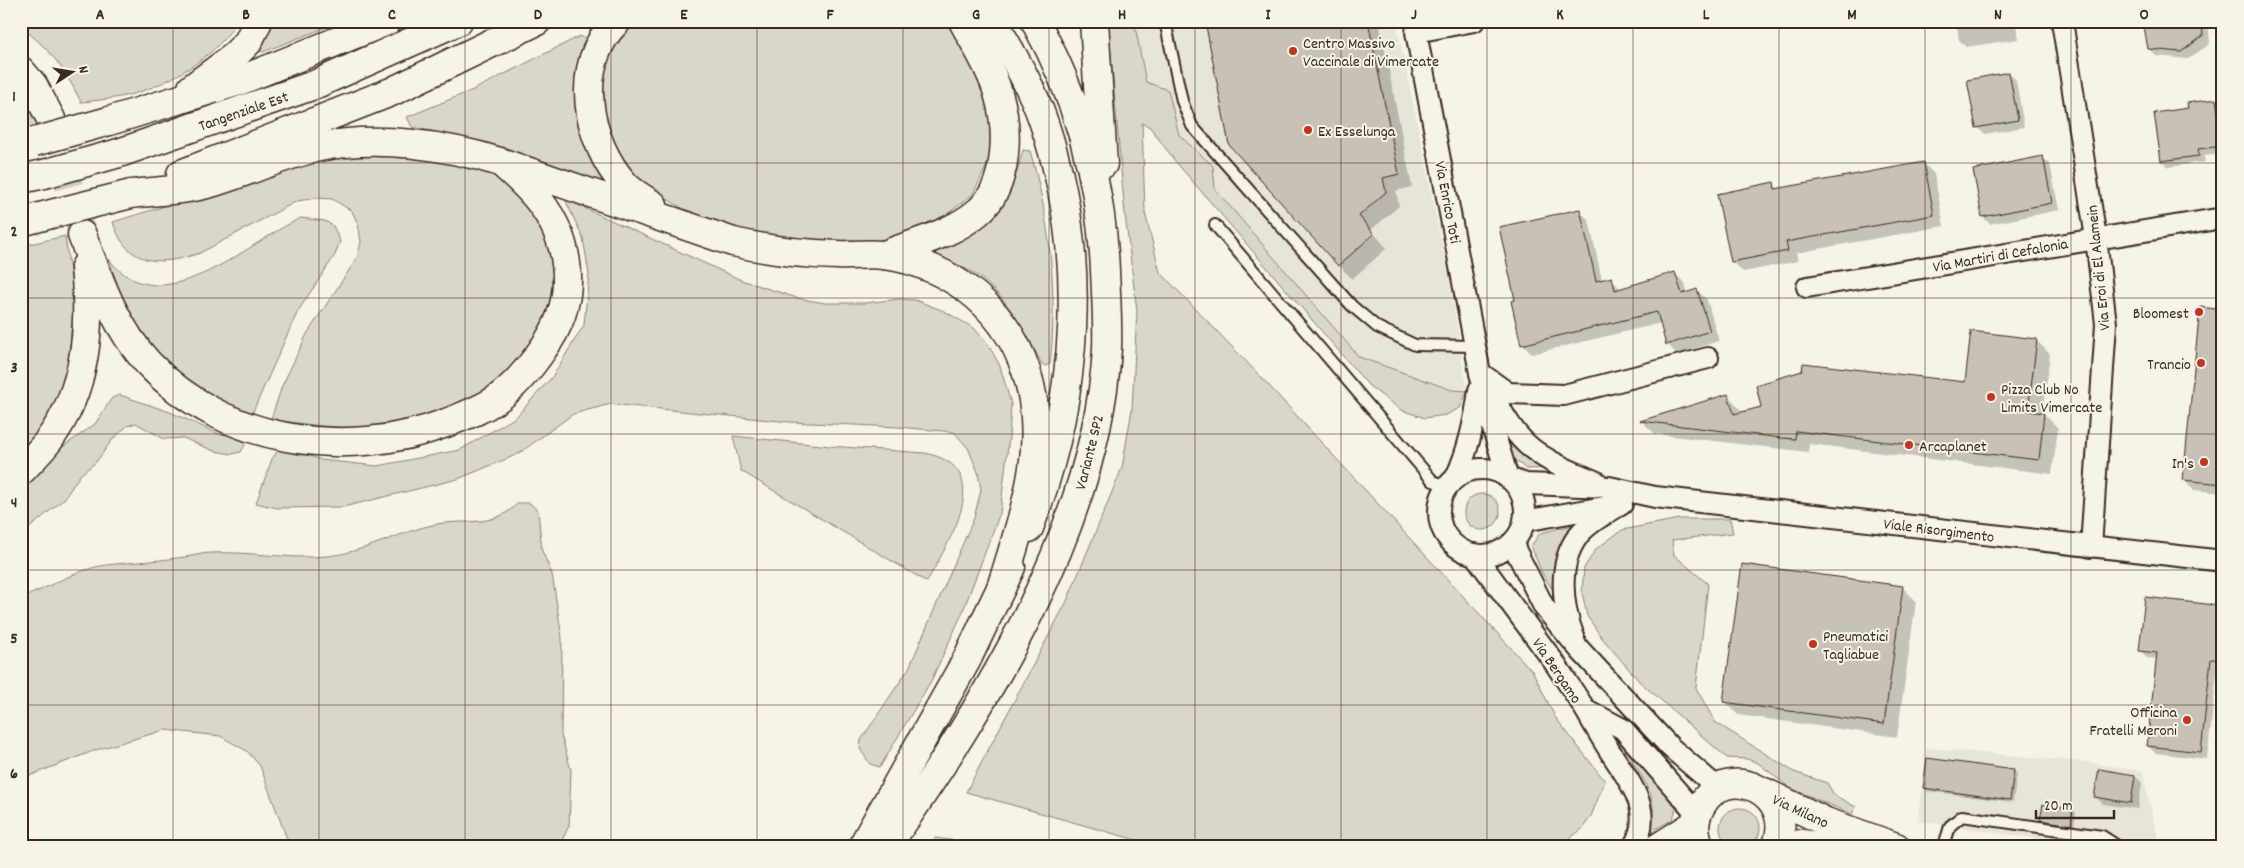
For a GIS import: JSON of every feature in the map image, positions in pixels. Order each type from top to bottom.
[{"type":"main road","points":[[179,98],[231,59],[248,42],[258,21]]},
{"type":"main road","points":[[28,144],[239,81],[387,21]]},
{"type":"main road","name":"Tangenziale Est","points":[[33,176],[119,153],[314,85],[458,21]]},
{"type":"main road","points":[[21,222],[131,194],[392,92],[536,21]]},
{"type":"main road","points":[[617,21],[610,28],[596,51],[589,74],[590,111],[594,131],[613,168],[626,186],[653,205],[712,236]]},
{"type":"main road","points":[[884,255],[951,228],[978,212],[992,196],[998,180],[1003,147],[1004,123],[998,94],[963,21]]},
{"type":"main road","name":"Variante SP2","points":[[862,847],[966,661],[1030,525],[1043,491],[1055,448],[1070,369],[1073,289],[1065,202],[1044,121],[1027,82],[992,21]]},
{"type":"main road","name":"Variante SP2","points":[[888,847],[945,762],[1007,653],[1047,574],[1069,520],[1089,457],[1100,399],[1107,349],[1106,298],[1100,215],[1084,134],[1055,60],[1035,21]]},
{"type":"main road","points":[[1094,21],[1103,146],[1106,298]]},
{"type":"main road","points":[[21,72],[33,85],[51,119]]},
{"type":"main road","points":[[131,194],[201,186],[317,148],[341,144],[424,145],[465,150],[712,236],[762,249],[849,256],[884,255],[915,262],[947,276],[992,310],[1006,327],[1024,362],[1034,408],[1035,439],[1030,489],[1001,588]]},
{"type":"main road","points":[[21,472],[50,439],[79,379],[87,344],[89,303],[82,235],[110,305],[147,362],[189,399],[217,415],[239,424],[275,434],[314,440],[345,442],[380,441],[408,435],[433,428],[482,408],[513,385],[531,366],[551,338],[566,304],[568,284],[562,248],[550,218],[531,190],[500,162]]},
{"type":"main road","points":[[903,847],[945,762]]},
{"type":"main road","name":"Via Milano","points":[[1719,789],[1742,784],[1764,792],[1826,822],[1896,847]]},
{"type":"main road","points":[[1659,847],[1697,828],[1705,799],[1719,789]]},
{"type":"main road","points":[[1764,792],[1773,801],[1779,814],[1781,829],[1777,847]]},
{"type":"main road","name":"Via Milano","points":[[1777,847],[1802,844],[1827,847]]},
{"type":"street","points":[[1420,26],[1474,21]]},
{"type":"street","name":"Via Eroi di El Alamein","points":[[2062,21],[2096,238],[2106,324],[2092,547]]},
{"type":"street","name":"Via Enrico Toti","points":[[1420,26],[1480,373],[1490,419],[1508,478]]},
{"type":"street","name":"Via Martiri di Cefalonia","points":[[1807,287],[2223,218]]},
{"type":"street","points":[[1480,373],[1508,393],[1564,395],[1708,358]]},
{"type":"street","name":"Via Enrico Toti","points":[[1452,482],[1466,456],[1475,419],[1480,373]]},
{"type":"street","name":"Viale Risorgimento","points":[[1480,373],[1503,414],[1519,436],[1542,454],[1570,471],[1609,487],[1655,497],[2092,547],[2223,560]]},
{"type":"street","points":[[1482,470],[1498,472],[1508,478],[1522,497],[1524,520],[1520,532],[1512,543],[1495,553],[1474,554],[1462,551],[1452,544],[1440,522],[1441,497],[1452,482],[1466,472],[1482,470]]},
{"type":"street","name":"Viale Risorgimento","points":[[1508,478],[1526,484],[1609,487]]},
{"type":"street","name":"Viale Risorgimento","points":[[1524,520],[1655,497]]},
{"type":"street","name":"Viale Risorgimento","points":[[1580,650],[1565,608],[1564,577],[1567,554],[1579,534],[1622,504]]},
{"type":"street","name":"Via Bergamo","points":[[1512,543],[1544,607],[1580,650],[1670,748],[1719,789]]},
{"type":"street","name":"Via Bergamo","points":[[1474,554],[1554,662],[1585,709],[1623,729],[1697,828]]},
{"type":"street","points":[[1585,709],[1631,782],[1640,802],[1642,825],[1633,847]]},
{"type":"lane","points":[[1164,21],[1182,101],[1192,126],[1352,306],[1377,327],[1415,345],[1476,346]]},
{"type":"lane","points":[[1215,225],[1434,481],[1452,482]]},
{"type":"lane","points":[[1944,847],[1950,826],[1962,816],[2102,836],[2119,847]]},
{"type":"shaded area","points":[[21,21],[237,21],[229,33],[208,54],[169,80],[127,95],[81,102],[69,79],[56,61],[41,44],[21,27]]},
{"type":"shaded area","points":[[271,21],[342,21],[263,52],[253,50]]},
{"type":"shaded area","points":[[635,21],[946,21],[979,72],[991,105],[991,157],[973,194],[937,222],[883,241],[817,247],[713,226],[645,186],[628,170],[605,127],[601,76],[620,35]]},
{"type":"shaded area","points":[[1108,21],[1134,21],[1146,82],[1168,90],[1179,135],[1213,166],[1215,189],[1359,357],[1452,390],[1467,391],[1460,408],[1446,415],[1425,418],[1401,410],[1369,386],[1175,161],[1150,127],[1142,123],[1145,213],[1160,272],[1261,377],[1533,672],[1555,717],[1605,781],[1591,816],[1582,829],[1558,847],[1161,847],[966,792],[1067,601],[1122,468],[1132,409],[1137,311],[1125,215]]},
{"type":"shaded area","points":[[1134,21],[1396,21],[1451,287],[1467,391],[1452,390],[1359,357],[1215,189],[1213,166],[1179,135],[1168,90],[1147,82]]},
{"type":"shaded area","points":[[580,36],[592,42],[609,183],[600,184],[484,142],[412,127],[407,117],[473,90]]},
{"type":"shaded area","points":[[21,92],[32,108],[39,128],[21,132]]},
{"type":"shaded area","points":[[1023,150],[1030,151],[1037,177],[1043,203],[1050,257],[1053,311],[1052,338],[1050,364],[1045,366],[1041,363],[1012,312],[992,288],[970,271],[927,252],[1000,201],[1017,172]]},
{"type":"shaded area","points":[[343,154],[422,154],[486,170],[506,184],[531,211],[548,245],[553,263],[555,281],[549,313],[534,341],[513,367],[489,387],[473,397],[422,416],[379,425],[338,427],[271,419],[282,386],[307,334],[357,258],[361,242],[358,224],[352,211],[332,199],[317,198],[297,201],[200,253],[172,260],[159,261],[136,255],[127,248],[119,237],[113,222],[313,160]]},
{"type":"shaded area","points":[[565,199],[741,280],[797,298],[825,303],[865,303],[899,299],[915,300],[944,311],[974,328],[988,344],[1000,366],[1011,404],[1000,513],[961,616],[931,681],[880,767],[870,764],[860,749],[861,740],[909,668],[974,518],[981,490],[978,472],[968,448],[954,432],[898,427],[790,422],[611,404],[573,414],[518,454],[458,479],[343,507],[277,508],[256,503],[272,459],[279,449],[294,450],[321,460],[377,466],[460,450],[516,417],[552,377],[584,325],[589,274],[583,238]]},
{"type":"shaded area","points":[[301,218],[325,221],[333,226],[340,241],[335,255],[298,311],[251,416],[224,403],[200,388],[160,355],[144,335],[130,312],[109,259],[130,278],[153,285],[178,283],[230,260]]},
{"type":"shaded area","points":[[65,236],[74,301],[67,376],[58,402],[41,431],[21,454],[21,246]]},
{"type":"shaded area","points":[[120,395],[170,412],[219,434],[240,437],[245,445],[241,452],[232,454],[214,451],[183,438],[164,439],[136,423],[127,426],[113,439],[96,462],[80,475],[64,499],[21,535],[21,490],[60,449],[95,424],[112,398]]},
{"type":"shaded area","points":[[1504,424],[1555,468],[1526,469],[1510,456]]},
{"type":"shaded area","points":[[733,436],[924,453],[947,461],[959,474],[964,490],[962,508],[955,528],[927,582],[741,471]]},
{"type":"shaded area","points":[[1482,494],[1494,500],[1500,512],[1494,524],[1482,530],[1470,524],[1464,512],[1470,500]]},
{"type":"shaded area","points":[[518,503],[530,503],[538,511],[542,551],[552,574],[562,638],[561,735],[571,770],[569,826],[563,838],[563,847],[290,847],[260,766],[247,751],[220,736],[165,730],[96,750],[21,779],[21,598],[84,570],[106,565],[208,553],[299,557],[342,554],[423,527],[490,519],[509,511]]},
{"type":"shaded area","points":[[1679,519],[1730,519],[1733,533],[1672,540],[1674,555],[1708,584],[1696,688],[1715,722],[1794,772],[1827,783],[1834,795],[1856,807],[1852,814],[1790,788],[1758,763],[1747,759],[1727,758],[1639,681],[1602,638],[1587,616],[1582,592],[1584,568],[1596,549],[1622,530]]},
{"type":"shaded area","points":[[1577,524],[1564,542],[1558,559],[1559,600],[1542,573],[1531,546],[1540,533]]},
{"type":"shaded area","points":[[1629,748],[1653,772],[1676,808],[1673,819],[1647,834],[1653,814],[1653,803],[1644,779],[1625,751]]},
{"type":"shaded area","points":[[1927,748],[2085,762],[2142,771],[2160,847],[2092,847],[1918,821]]},
{"type":"shaded area","points":[[1736,808],[1744,808],[1751,811],[1757,817],[1760,828],[1757,839],[1751,845],[1744,848],[1736,848],[1729,845],[1723,839],[1720,832],[1720,824],[1723,817],[1729,811]]},
{"type":"shaded area","points":[[935,838],[965,842],[964,847],[930,847]]},
{"type":"building","name":"Ex Esselunga","points":[[1205,21],[1368,21],[1399,174],[1383,178],[1386,192],[1359,216],[1374,234],[1338,266],[1229,145]]},
{"type":"building","points":[[2143,21],[2202,21],[2203,36],[2181,52],[2148,49]]},
{"type":"building","points":[[2009,72],[2018,120],[1976,128],[1967,80]]},
{"type":"building","points":[[2216,99],[2223,146],[2198,149],[2199,156],[2161,161],[2154,113],[2188,108],[2187,103]]},
{"type":"building","points":[[2043,156],[2052,203],[1982,217],[1973,170]]},
{"type":"building","points":[[1924,162],[1934,215],[1786,242],[1788,251],[1731,262],[1717,194],[1774,182],[1775,189]]},
{"type":"building","points":[[1580,209],[1596,281],[1612,277],[1615,290],[1675,272],[1682,294],[1697,289],[1710,331],[1666,345],[1657,312],[1521,345],[1511,301],[1515,300],[1499,227]]},
{"type":"building","points":[[2200,307],[2223,310],[2223,484],[2183,480]]},
{"type":"building","points":[[1971,331],[2037,339],[2028,411],[2044,413],[2039,460],[1796,431],[1795,439],[1640,421],[1728,394],[1734,414],[1761,407],[1756,385],[1802,371],[1803,363],[1965,382]]},
{"type":"building","name":"Pneumatici Tagliabue","points":[[1742,564],[1903,586],[1884,724],[1723,702]]},
{"type":"building","points":[[2145,597],[2223,606],[2223,660],[2211,659],[2201,752],[2147,746],[2157,653],[2139,651]]},
{"type":"building","points":[[1927,758],[2014,770],[2010,800],[1923,788]]},
{"type":"building","points":[[2099,769],[2135,775],[2131,803],[2094,797]]},
{"type":"building","points":[[2043,804],[2073,809],[2071,825],[2040,820]]},
{"type":"tunnel","points":[[51,119],[81,231]]},
{"type":"place","name":"Centro Massivo Vaccinale di Vimercate","points":[[1293,51]]},
{"type":"place","name":"Ex Esselunga","points":[[1308,130]]},
{"type":"place","name":"Bloomest","points":[[2199,312]]},
{"type":"place","name":"Trancio","points":[[2201,363]]},
{"type":"place","name":"Pizza Club No Limits Vimercate","points":[[1991,397]]},
{"type":"place","name":"Arcaplanet","points":[[1909,445]]},
{"type":"place","name":"In's","points":[[2204,462]]},
{"type":"place","name":"Pneumatici Tagliabue","points":[[1813,644]]},
{"type":"place","name":"Officina Fratelli Meroni","points":[[2187,720]]}]
